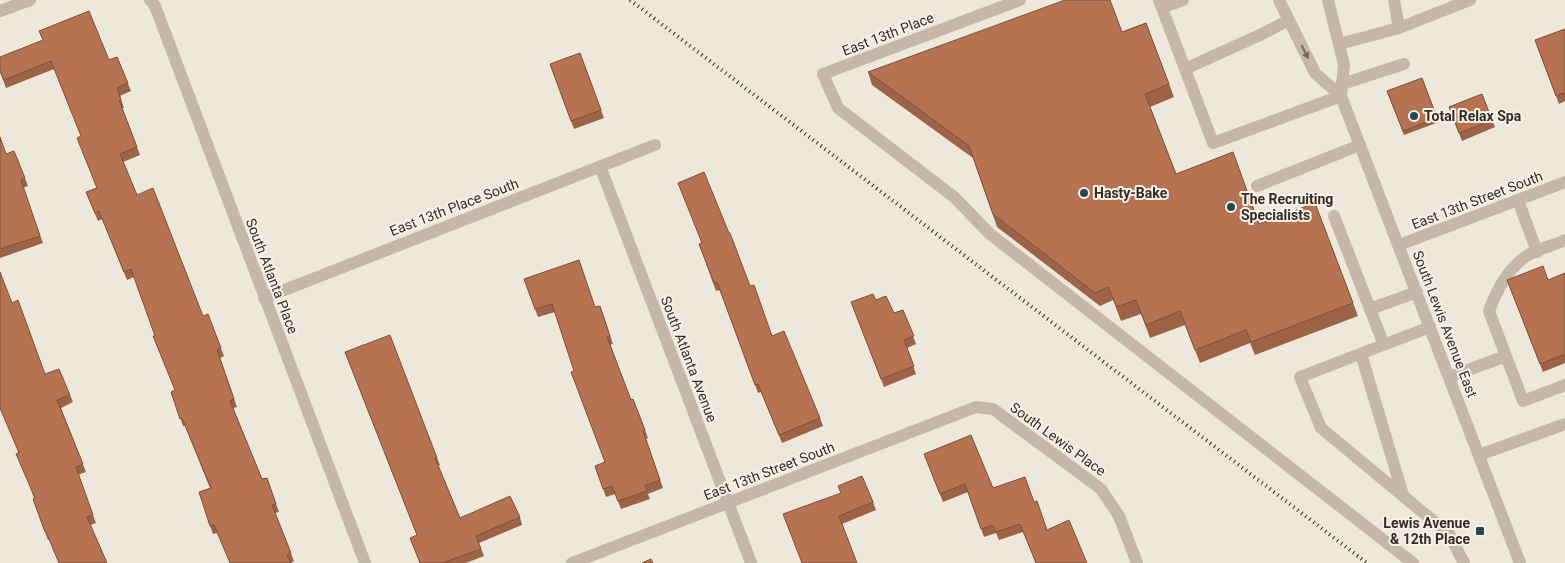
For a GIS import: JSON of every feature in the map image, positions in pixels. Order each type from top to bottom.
[{"type":"street","points":[[0,12],[30,0]]},
{"type":"street","name":"South Atlanta Place","points":[[150,0],[158,15],[365,563]]},
{"type":"street","name":"East 13th Place","points":[[1020,0],[823,74],[838,108],[954,197],[990,234],[1413,563]]},
{"type":"street","points":[[1183,0],[1161,4],[1213,143],[1404,64]]},
{"type":"street","name":"South Lewis Avenue East","points":[[1279,0],[1315,73],[1342,90]]},
{"type":"street","name":"South Lewis Avenue East","points":[[1328,0],[1344,65],[1342,90],[1360,145],[1520,563]]},
{"type":"street","points":[[1394,0],[1399,28]]},
{"type":"street","points":[[1339,44],[1399,28],[1470,0]]},
{"type":"street","points":[[1186,69],[1289,20]]},
{"type":"street","name":"East 13th Place South","points":[[264,298],[655,145]]},
{"type":"street","points":[[1256,186],[1360,145]]},
{"type":"street","name":"South Atlanta Avenue","points":[[600,166],[751,563]]},
{"type":"street","name":"East 13th Street South","points":[[1399,245],[1565,182]]},
{"type":"street","points":[[1518,200],[1537,252]]},
{"type":"street","points":[[1334,216],[1384,345]]},
{"type":"street","points":[[1565,240],[1526,256],[1512,269],[1497,290],[1489,311],[1523,401],[1565,385]]},
{"type":"street","points":[[1370,309],[1417,292]]},
{"type":"street","points":[[1430,327],[1300,377],[1321,428],[1449,534],[1464,563]]},
{"type":"street","points":[[1361,354],[1403,496]]},
{"type":"street","points":[[1450,377],[1506,356]]},
{"type":"street","name":"East 13th Street South","points":[[572,563],[976,407]]},
{"type":"street","name":"South Lewis Place","points":[[976,407],[993,409],[1101,489],[1119,516],[1137,563]]},
{"type":"street","points":[[1479,455],[1565,424]]},
{"type":"building","name":"Hasty-Bake","points":[[1065,0],[1110,0],[1122,32],[1146,23],[1169,84],[1145,94],[1176,174],[1233,152],[1259,224],[1315,203],[1353,303],[1251,342],[1246,330],[1195,350],[1180,311],[1146,325],[1136,300],[1117,307],[1108,287],[1095,293],[993,214],[969,146],[868,72]]},
{"type":"building","points":[[89,11],[109,60],[117,57],[128,83],[117,88],[121,100],[119,100],[137,147],[120,154],[137,195],[153,188],[203,316],[208,314],[221,348],[217,350],[234,399],[230,401],[262,479],[267,478],[276,504],[272,505],[291,553],[287,555],[291,563],[230,563],[214,525],[210,526],[199,492],[211,488],[182,418],[180,419],[171,392],[175,390],[153,336],[155,336],[131,269],[124,272],[99,211],[95,213],[86,192],[97,188],[77,138],[81,136],[51,61],[4,80],[0,71],[0,57],[43,40],[39,31]]},
{"type":"building","points":[[1565,29],[1564,97],[1563,93],[1556,96],[1535,40]]},
{"type":"building","points":[[580,53],[601,110],[571,121],[550,64]]},
{"type":"building","name":"Total Relax Spa","points":[[1422,78],[1437,118],[1403,131],[1387,91]]},
{"type":"building","points":[[1482,94],[1492,120],[1459,133],[1449,107]]},
{"type":"building","points":[[0,137],[6,154],[14,151],[25,178],[21,180],[40,236],[0,249]]},
{"type":"building","points":[[704,172],[750,286],[754,285],[772,336],[784,331],[820,418],[779,435],[758,384],[755,385],[717,282],[714,283],[699,244],[702,243],[678,183]]},
{"type":"building","points":[[579,260],[595,307],[600,306],[610,336],[607,337],[631,400],[633,399],[645,430],[643,431],[660,480],[645,486],[647,491],[618,501],[612,486],[603,489],[595,466],[605,462],[571,372],[574,371],[552,304],[535,309],[524,279]]},
{"type":"building","points":[[1543,266],[1548,280],[1565,273],[1565,354],[1540,364],[1507,280]]},
{"type":"building","points":[[0,272],[12,303],[18,300],[45,374],[59,369],[70,395],[57,400],[83,464],[76,467],[93,515],[87,517],[107,563],[59,563],[45,532],[33,499],[35,498],[16,454],[19,453],[0,408]]},
{"type":"building","points":[[873,294],[876,300],[886,296],[894,313],[903,310],[914,336],[904,340],[914,366],[881,379],[851,302]]},
{"type":"building","points":[[390,335],[437,458],[435,458],[460,518],[510,496],[520,517],[476,536],[481,549],[442,563],[420,563],[410,538],[417,535],[345,352]]},
{"type":"building","points":[[971,435],[993,488],[1025,477],[1034,502],[1037,501],[1047,530],[1069,520],[1087,563],[1036,563],[1020,524],[996,532],[993,525],[981,529],[965,484],[940,494],[924,454]]},
{"type":"building","points":[[862,476],[873,502],[839,516],[857,563],[802,563],[783,514],[841,493],[838,486]]},
{"type":"building","points":[[651,559],[653,563],[642,563]]},
{"type":"railway","points":[[630,0],[1367,563]]},
{"type":"place","name":"Total Relax Spa","points":[[1414,116]]},
{"type":"place","name":"Hasty-Bake","points":[[1084,193]]},
{"type":"place","name":"The Recruiting Specialists","points":[[1231,207]]},
{"type":"place","name":"Lewis Avenue & 12th Place","points":[[1480,531]]}]
